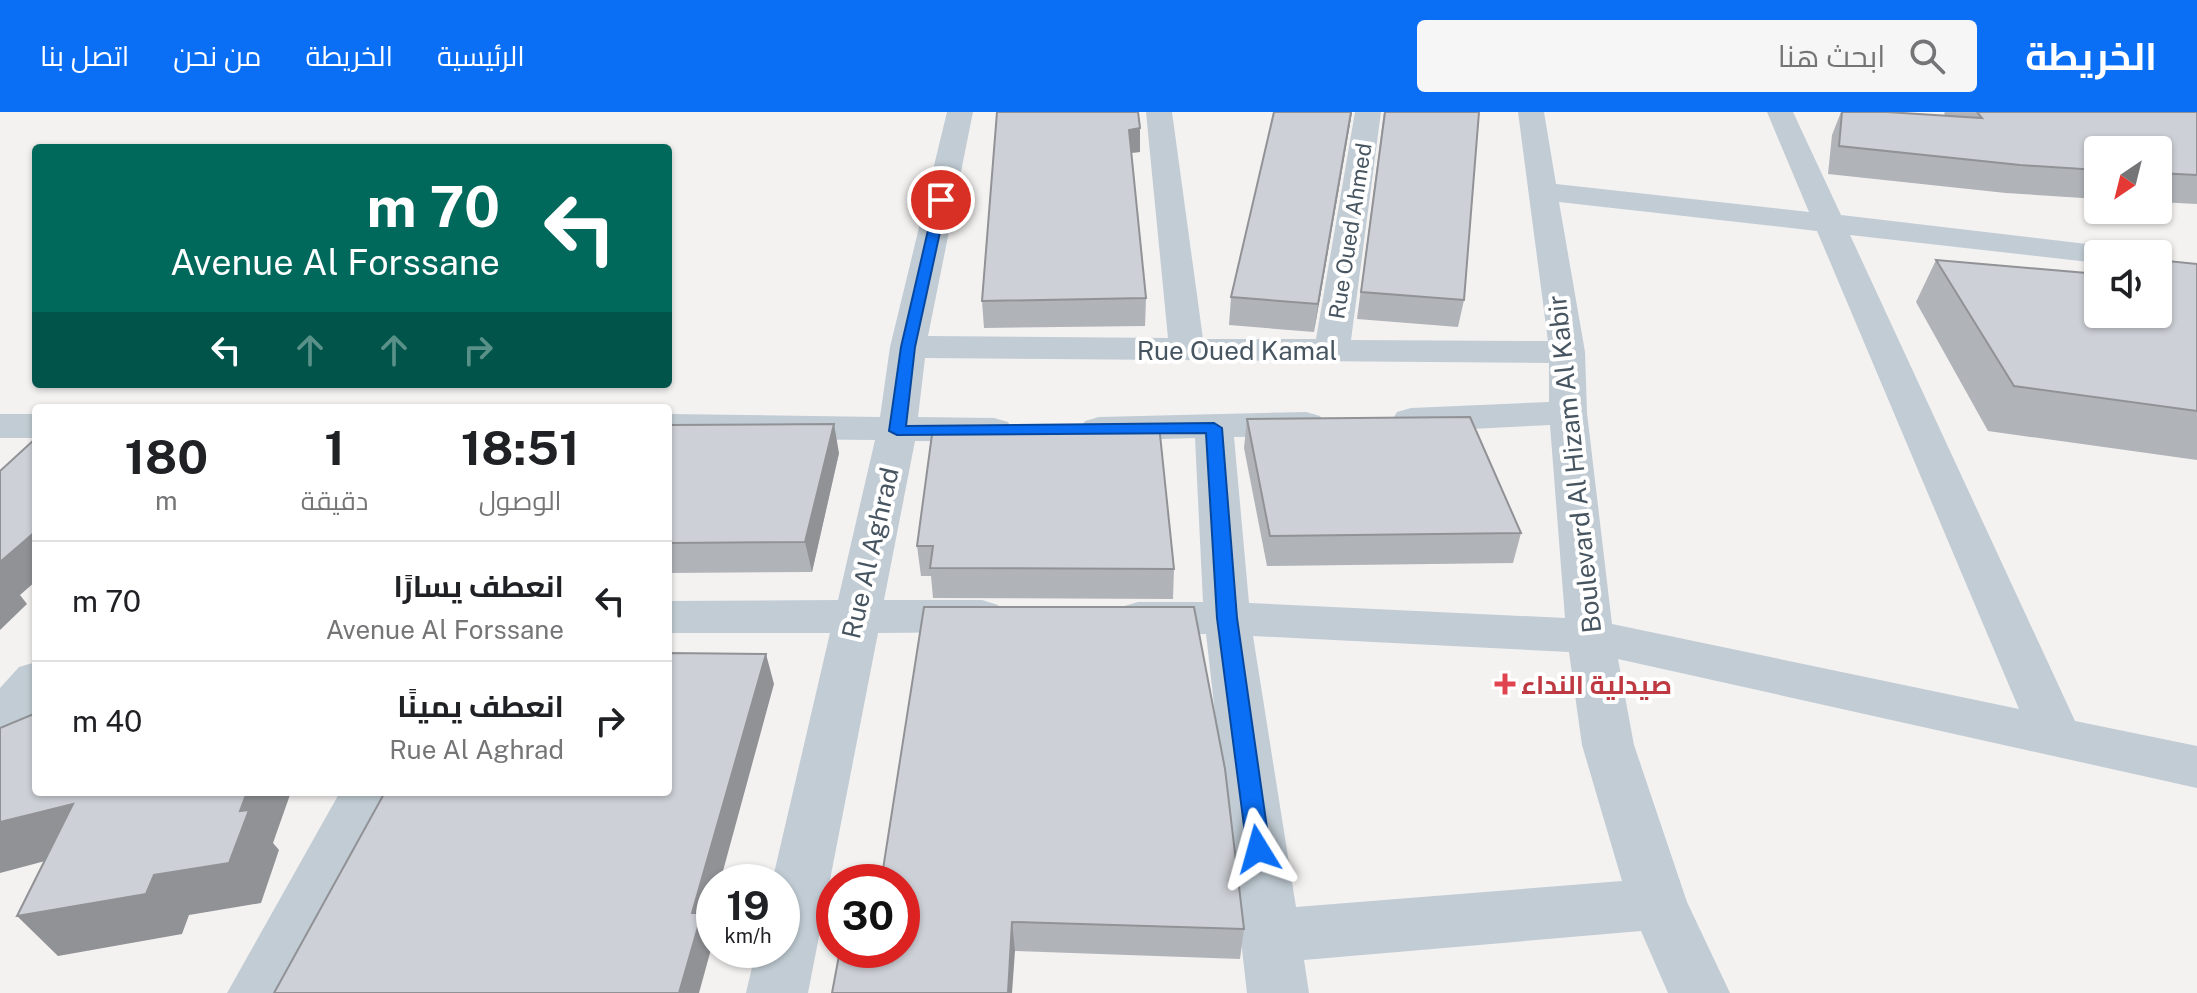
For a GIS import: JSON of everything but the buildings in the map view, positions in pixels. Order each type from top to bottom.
[{"type":"street","name":"Rue Al Aghrad","points":[[777,993],[897,431],[908,347],[960,112]]},
{"type":"street","points":[[1159,112],[1187,349]]},
{"type":"street","name":"Rue Oued Ahmed","points":[[1332,350],[1368,112]]},
{"type":"street","name":"Boulevard Al Hizam Al Kabir","points":[[1531,112],[1567,352],[1568,413],[1590,636],[1608,745],[1658,904],[1699,993]]},
{"type":"street","points":[[1780,112],[2056,736]]},
{"type":"street","points":[[1543,191],[2084,252]]},
{"type":"street","name":"Rue Oued Kamal","points":[[908,347],[1567,352]]},
{"type":"street","points":[[672,426],[897,431],[1214,428],[1568,413]]},
{"type":"street","points":[[1214,428],[1227,618],[1278,993]]},
{"type":"street","points":[[672,617],[1026,617]]},
{"type":"street","points":[[1103,617],[1227,618],[1590,636],[2197,767]]},
{"type":"street","points":[[0,722],[32,685]]},
{"type":"street","points":[[258,993],[366,796]]},
{"type":"street","points":[[1270,936],[1658,904]]},
{"type":"place","name":"صيدلية النداء","points":[[1505,684]]},
{"type":"route","points":[[941,200],[908,347],[897,431],[1214,428],[1227,618],[1258,849]]}]
